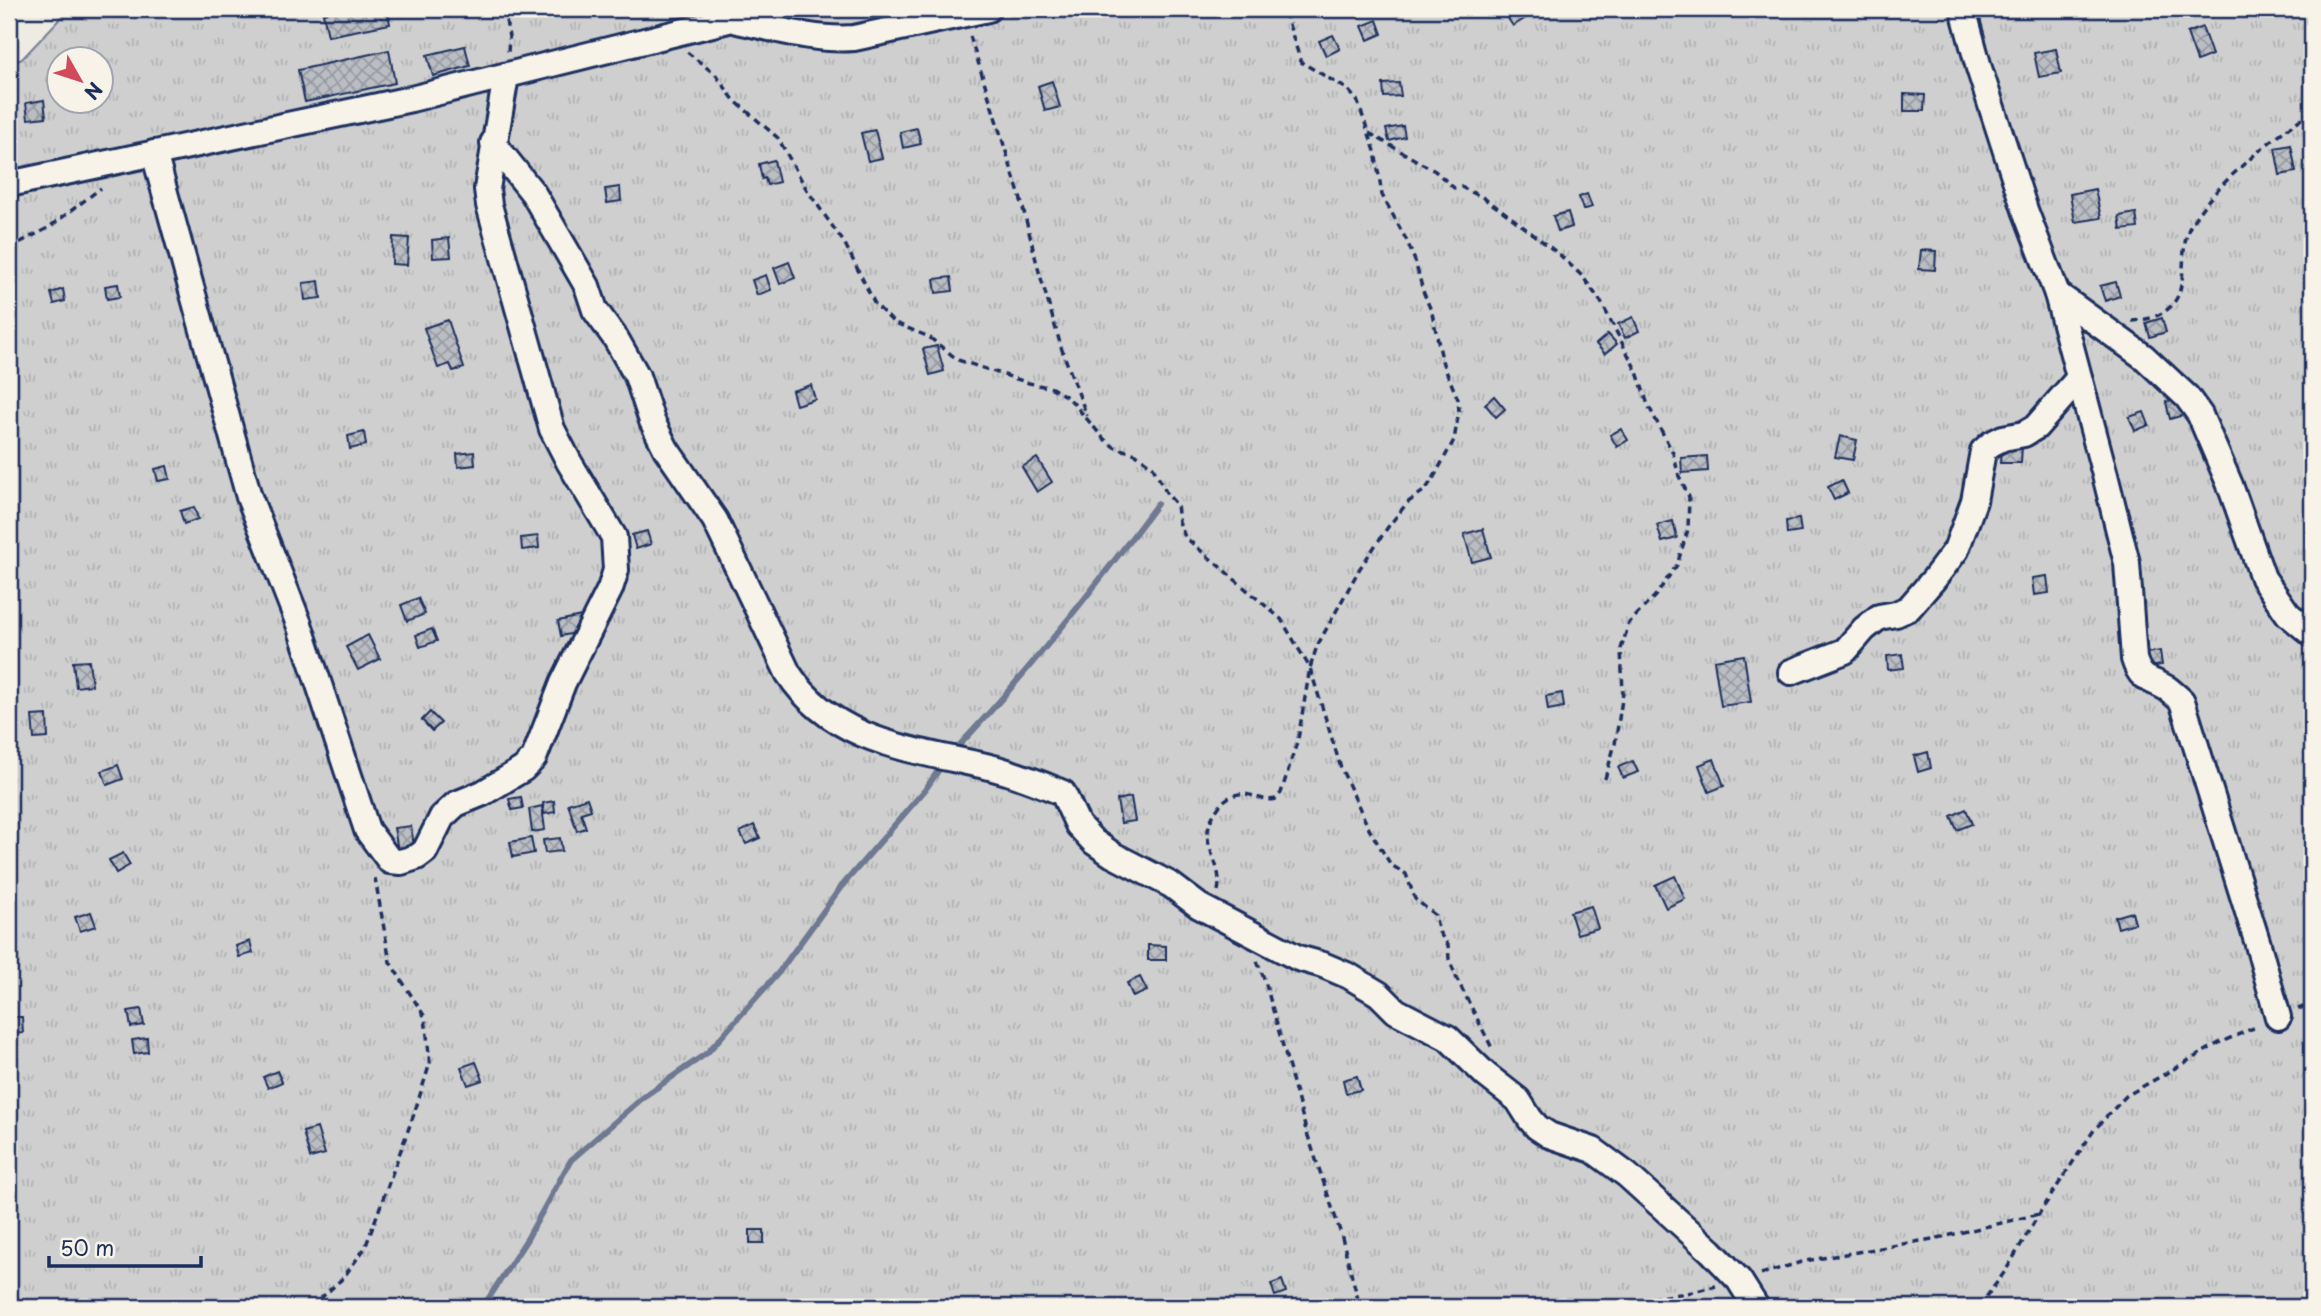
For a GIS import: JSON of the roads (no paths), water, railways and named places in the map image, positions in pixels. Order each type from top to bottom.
[{"type":"street","points":[[9,184],[506,76],[772,9]]},
{"type":"street","points":[[731,19],[836,39],[854,38],[988,9]]},
{"type":"street","points":[[1963,9],[1979,68],[2025,210],[2057,294],[2127,563],[2134,659],[2138,672],[2182,701],[2278,1017]]},
{"type":"street","points":[[154,153],[249,497],[299,624],[367,830],[390,861],[401,862],[417,857],[425,851],[442,817],[456,804],[493,787],[523,769],[534,758],[563,683],[610,589],[616,570],[614,537],[556,437],[489,205],[487,189],[493,143],[506,76]]},
{"type":"street","points":[[493,143],[533,193],[587,286],[595,310],[638,376],[652,421],[666,449],[715,520],[794,682],[836,722],[868,738],[985,765],[1063,793],[1078,825],[1094,842],[1139,870],[1171,885],[1219,917],[1298,958],[1349,976],[1396,1010],[1448,1038],[1467,1059],[1518,1100],[1537,1127],[1549,1135],[1593,1150],[1628,1175],[1712,1251],[1739,1280],[1756,1307]]},
{"type":"street","points":[[2057,294],[2144,357],[2187,397],[2200,415],[2230,485],[2263,578],[2288,614],[2312,634]]},
{"type":"street","points":[[1791,672],[1845,651],[1864,629],[1879,617],[1909,608],[1956,550],[1974,501],[1983,452],[2003,438],[2024,434],[2036,427],[2079,379]]},
{"type":"waterway","points":[[954,751],[1008,692],[1059,630],[1157,504]]},
{"type":"waterway","points":[[483,1307],[527,1239],[571,1160],[646,1095],[707,1053],[779,972],[841,887],[925,790],[944,762]]}]
